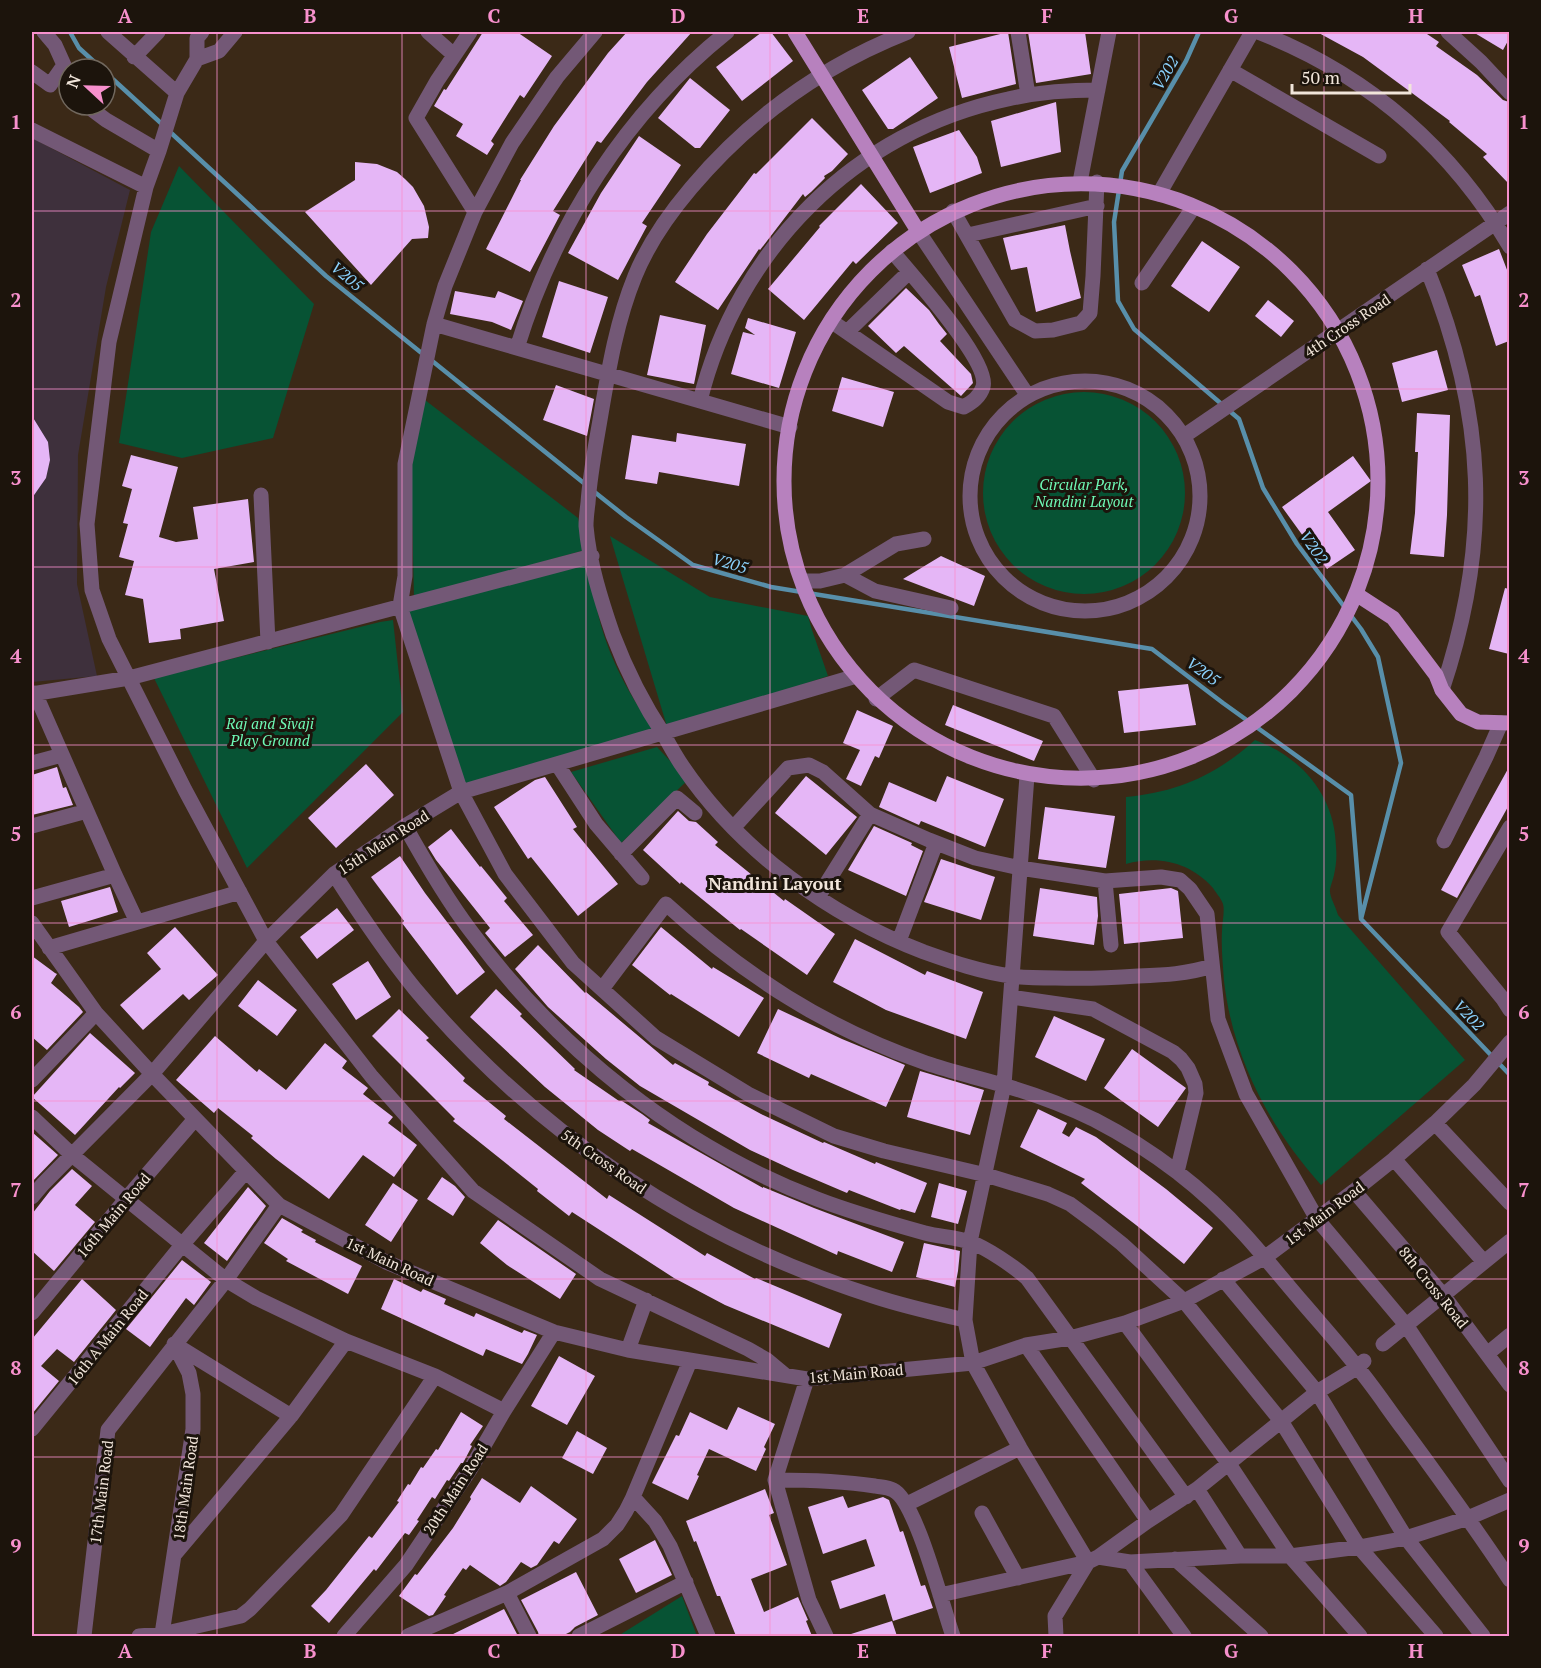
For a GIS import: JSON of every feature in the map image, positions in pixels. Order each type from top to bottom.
[{"type":"main road","points":[[795,32],[918,231]]},
{"type":"main road","points":[[1103,182],[1132,186],[1160,194],[1226,225],[1269,254],[1306,290],[1351,348],[1369,388],[1381,431],[1384,477],[1380,525],[1366,572],[1353,598],[1267,709],[1222,742],[1172,764],[1147,772],[1094,780],[1067,780],[1027,776],[965,758],[901,721],[854,677],[835,650],[811,607],[793,540],[787,505],[786,470],[790,427],[804,376],[814,352],[831,321],[856,286],[892,251],[918,231],[953,211],[982,199],[1032,186],[1103,182]]},
{"type":"main road","points":[[1353,598],[1394,618],[1436,675],[1442,690],[1461,714],[1478,723],[1505,723]]},
{"type":"street","points":[[44,32],[55,45],[61,57]]},
{"type":"street","points":[[108,32],[177,93]]},
{"type":"street","points":[[135,57],[158,32]]},
{"type":"street","points":[[202,32],[197,38],[197,60],[177,93],[146,187],[109,342],[87,524],[92,590],[109,639],[184,790],[266,941],[372,1077],[473,1191],[600,1279],[748,1349],[767,1360],[785,1375]]},
{"type":"street","points":[[197,60],[219,51],[235,32]]},
{"type":"street","points":[[429,32],[454,55]]},
{"type":"street","points":[[470,32],[416,118],[475,212]]},
{"type":"street","points":[[596,32],[557,77],[534,109],[507,151],[475,212],[456,258],[434,324],[405,464],[405,576],[400,606],[461,792],[504,874],[573,963],[656,1038],[748,1094],[834,1136],[1034,1189],[1070,1204],[1122,1244],[1184,1300],[1281,1422],[1359,1547],[1436,1636]]},
{"type":"street","points":[[516,348],[537,288],[553,253],[570,220],[600,172],[657,97],[727,32]]},
{"type":"street","points":[[908,32],[874,46],[821,75],[754,123],[720,156],[680,201],[660,230],[636,274],[619,327],[608,374],[590,480],[586,524],[602,599],[619,651],[647,710],[684,768],[706,797],[734,827],[784,872],[843,913],[899,941],[941,958],[1012,976],[1091,980],[1185,974],[1212,966]]},
{"type":"street","points":[[1018,32],[1028,95]]},
{"type":"street","points":[[1080,182],[1109,32]]},
{"type":"street","points":[[1160,194],[1252,32]]},
{"type":"street","points":[[1258,32],[1314,56],[1344,74],[1400,115],[1426,138],[1472,190],[1509,247]]},
{"type":"street","points":[[1448,32],[1481,62],[1509,93]]},
{"type":"street","points":[[1230,70],[1379,156]]},
{"type":"street","points":[[32,72],[50,86],[57,79]]},
{"type":"street","points":[[699,401],[714,351],[727,322],[758,268],[776,243],[819,197],[843,176],[872,156],[921,128],[978,106],[1028,95],[1067,90],[1098,90]]},
{"type":"street","points":[[102,117],[159,151]]},
{"type":"street","points":[[32,130],[146,187]]},
{"type":"street","points":[[953,211],[1015,320],[1035,331],[1053,330],[1081,323],[1089,313],[1096,206],[1103,182]]},
{"type":"street","points":[[968,235],[1096,206]]},
{"type":"street","points":[[1142,284],[1193,208]]},
{"type":"street","name":"4th Cross Road","points":[[1184,436],[1509,213]]},
{"type":"street","points":[[918,231],[1028,396]]},
{"type":"street","points":[[831,321],[948,402],[964,407],[976,399],[984,386],[982,370],[964,340],[892,251]]},
{"type":"street","points":[[1427,269],[1450,329],[1466,393],[1475,458],[1476,526],[1468,593],[1453,658],[1442,690]]},
{"type":"street","points":[[847,332],[909,272]]},
{"type":"street","points":[[434,324],[790,427]]},
{"type":"street","points":[[1081,380],[1113,383],[1143,395],[1169,416],[1184,436],[1199,476],[1200,511],[1190,545],[1170,575],[1143,597],[1110,610],[1075,612],[1040,604],[1011,585],[987,559],[973,526],[970,491],[977,456],[994,425],[1028,396],[1049,386],[1081,380]]},
{"type":"street","points":[[261,495],[268,642]]},
{"type":"street","points":[[805,581],[820,581],[845,575],[896,544],[924,539]]},
{"type":"street","points":[[138,921],[114,875],[33,694],[129,678],[591,556]]},
{"type":"street","points":[[845,575],[875,591],[951,608]]},
{"type":"street","points":[[876,699],[914,670],[1054,716],[1094,780]]},
{"type":"street","name":"15th Main Road","points":[[32,1197],[152,1074],[266,941],[334,874],[405,826],[461,792],[854,677]]},
{"type":"street","points":[[1444,841],[1505,723]]},
{"type":"street","points":[[32,764],[62,755]]},
{"type":"street","points":[[557,764],[596,824],[642,878]]},
{"type":"street","points":[[734,827],[788,768],[809,765],[823,772],[870,814],[975,858],[1020,868],[1105,881],[1161,877],[1180,880],[1190,889],[1207,914],[1218,1019],[1245,1094],[1317,1219],[1406,1325],[1509,1481]]},
{"type":"street","points":[[1027,776],[1004,1085],[970,1242],[965,1320],[973,1363],[1020,1448],[1093,1559]]},
{"type":"street","points":[[621,854],[677,798],[695,813]]},
{"type":"street","points":[[32,826],[87,811]]},
{"type":"street","points":[[818,897],[870,814]]},
{"type":"street","points":[[405,826],[430,870],[469,929],[519,992],[576,1048],[639,1100],[706,1145],[815,1198],[891,1224],[970,1242],[1012,1266],[1027,1278],[1070,1338],[1240,1556]]},
{"type":"street","points":[[1509,827],[1448,932],[1503,999],[1509,1010]]},
{"type":"street","points":[[899,941],[936,843]]},
{"type":"street","name":"5th Cross Road","points":[[334,874],[386,951],[445,1023],[511,1089],[574,1141],[621,1175],[702,1224],[786,1265],[874,1297],[965,1320]]},
{"type":"street","points":[[32,898],[114,875]]},
{"type":"street","points":[[1105,881],[1111,945]]},
{"type":"street","points":[[49,948],[240,892]]},
{"type":"street","points":[[602,989],[666,904],[715,947],[754,976],[821,1018],[913,1059],[1046,1099],[1096,1121],[1152,1154],[1177,1172],[1223,1212],[1361,1364],[1509,1580]]},
{"type":"street","name":"1st Main Road","points":[[32,928],[96,1013],[279,1205],[386,1262],[554,1332],[628,1350],[807,1379],[973,1363],[1026,1345],[1070,1338],[1125,1323],[1184,1300],[1264,1258],[1354,1191],[1435,1123],[1474,1085],[1509,1042]]},
{"type":"street","points":[[1011,997],[1094,1009],[1173,1052],[1181,1059],[1192,1076],[1196,1093],[1177,1172]]},
{"type":"street","points":[[32,1080],[96,1013]]},
{"type":"street","points":[[32,1117],[72,1155],[226,1280],[256,1298],[346,1341],[435,1376],[504,1411]]},
{"type":"street","name":"16th Main Road","points":[[32,1313],[195,1119]]},
{"type":"street","points":[[1435,1123],[1509,1203]]},
{"type":"street","points":[[1394,1159],[1484,1262]]},
{"type":"street","name":"16th A Main Road","points":[[32,1429],[182,1245],[246,1171]]},
{"type":"street","name":"8th Cross Road","points":[[1354,1191],[1443,1295],[1509,1385]]},
{"type":"street","name":"17th Main Road","points":[[84,1636],[108,1430],[226,1280],[279,1205]]},
{"type":"street","points":[[1383,1344],[1509,1241]]},
{"type":"street","points":[[1223,1279],[1317,1392],[1406,1538],[1483,1636]]},
{"type":"street","points":[[628,1350],[646,1300]]},
{"type":"street","points":[[1125,1323],[1229,1464],[1290,1556],[1360,1636]]},
{"type":"street","name":"20th Main Road","points":[[344,1636],[406,1564],[471,1468],[554,1332]]},
{"type":"street","points":[[1487,1354],[1509,1335]]},
{"type":"street","points":[[175,1554],[291,1416],[346,1341]]},
{"type":"street","points":[[174,1344],[291,1416]]},
{"type":"street","name":"18th Main Road","points":[[162,1634],[193,1429],[193,1394],[189,1373],[174,1344]]},
{"type":"street","points":[[1026,1345],[1148,1521]]},
{"type":"street","points":[[408,1636],[507,1593],[603,1539],[626,1512],[690,1361]]},
{"type":"street","points":[[1056,1636],[1055,1616],[1093,1559],[1192,1493],[1317,1392],[1361,1364]]},
{"type":"street","points":[[139,1636],[162,1634],[241,1616],[250,1609],[341,1515],[435,1376]]},
{"type":"street","points":[[807,1379],[775,1480],[809,1600],[826,1636]]},
{"type":"street","points":[[908,1504],[1020,1448]]},
{"type":"street","points":[[775,1480],[818,1480],[894,1490],[908,1504],[953,1636]]},
{"type":"street","points":[[633,1497],[655,1521],[665,1538],[708,1636]]},
{"type":"street","points":[[940,1595],[1093,1559],[1130,1562],[1240,1556],[1290,1556],[1359,1547],[1406,1538],[1468,1518],[1509,1500]]},
{"type":"street","points":[[982,1513],[1018,1578]]},
{"type":"street","points":[[1175,1559],[1261,1636]]},
{"type":"street","points":[[1130,1562],[1184,1636]]},
{"type":"street","points":[[579,1636],[686,1582]]},
{"type":"street","points":[[507,1593],[528,1636]]},
{"type":"shaded area","points":[[32,138],[130,190],[106,287],[78,455],[77,584],[97,676],[32,682]]},
{"type":"green space","points":[[179,166],[314,304],[273,438],[182,458],[119,443],[151,232]]},
{"type":"green space","name":"Circular Park, Nandini Layout","points":[[1084,392],[1104,394],[1132,404],[1162,429],[1177,454],[1183,473],[1185,493],[1183,513],[1173,541],[1148,571],[1123,586],[1104,592],[1084,594],[1064,592],[1036,582],[1006,557],[991,532],[985,513],[983,493],[985,473],[995,445],[1020,415],[1045,400],[1064,394]]},
{"type":"green space","points":[[425,400],[578,518],[585,550],[414,598],[411,469]]},
{"type":"green space","points":[[610,536],[710,597],[808,616],[828,676],[668,730]]},
{"type":"green space","points":[[591,562],[597,609],[613,660],[639,707],[660,737],[462,786],[408,610]]},
{"type":"green space","name":"Raj and Sivaji Play Ground","points":[[393,620],[403,712],[247,868],[154,678]]},
{"type":"green space","points":[[1255,740],[1272,747],[1301,768],[1313,781],[1330,811],[1334,828],[1336,861],[1330,892],[1338,915],[1465,1060],[1321,1185],[1270,1116],[1245,1065],[1229,1010],[1224,981],[1222,928],[1224,910],[1221,900],[1204,879],[1184,867],[1150,860],[1126,864],[1126,797],[1163,791],[1195,780],[1226,763]]},
{"type":"green space","points":[[657,747],[688,780],[621,843],[571,772]]},
{"type":"green space","points":[[682,1596],[697,1636],[618,1636]]},
{"type":"building","points":[[483,32],[517,32],[552,56],[524,98],[520,95],[491,141],[494,144],[487,155],[456,136],[463,124],[434,106]]},
{"type":"building","points":[[627,32],[692,32],[647,82],[601,143],[597,141],[553,211],[560,215],[530,272],[486,249],[520,180],[554,126],[608,53]]},
{"type":"building","points":[[762,32],[771,32],[793,61],[742,101],[716,67]]},
{"type":"building","points":[[1008,32],[1016,84],[962,98],[949,47]]},
{"type":"building","points":[[1028,32],[1085,32],[1091,74],[1036,83]]},
{"type":"building","points":[[1317,32],[1424,32],[1439,42],[1436,46],[1477,75],[1503,100],[1509,102],[1509,184],[1483,157],[1487,154],[1450,121],[1363,57]]},
{"type":"building","points":[[1473,32],[1509,32],[1509,39],[1503,50]]},
{"type":"building","points":[[910,57],[938,98],[893,129],[888,129],[862,90]]},
{"type":"building","points":[[690,78],[730,110],[700,148],[695,148],[658,118]]},
{"type":"building","points":[[1056,102],[1061,152],[1001,167],[991,121]]},
{"type":"building","points":[[812,118],[848,154],[824,176],[825,178],[811,192],[805,197],[803,194],[759,249],[718,310],[675,282],[707,234],[754,173],[756,174]]},
{"type":"building","points":[[959,130],[977,157],[982,173],[930,193],[913,147]]},
{"type":"building","points":[[639,136],[681,165],[642,223],[647,226],[618,280],[568,253],[601,193]]},
{"type":"building","points":[[355,162],[377,164],[397,172],[405,179],[413,187],[424,206],[429,227],[428,238],[412,239],[371,285],[305,212],[355,180]]},
{"type":"building","points":[[861,184],[898,223],[856,264],[853,261],[804,320],[768,289],[819,226]]},
{"type":"building","points":[[1065,225],[1081,298],[1036,312],[1027,267],[1011,270],[1003,238]]},
{"type":"building","points":[[1202,241],[1240,267],[1209,312],[1171,286]]},
{"type":"building","points":[[1499,249],[1509,275],[1509,341],[1496,346],[1480,295],[1475,297],[1462,265]]},
{"type":"building","points":[[559,281],[608,297],[590,353],[542,337]]},
{"type":"building","points":[[906,288],[929,310],[947,334],[940,341],[971,374],[973,383],[961,396],[904,346],[896,353],[868,326]]},
{"type":"building","points":[[455,291],[495,298],[498,291],[523,301],[511,330],[492,322],[450,314]]},
{"type":"building","points":[[1268,300],[1294,321],[1281,337],[1255,316]]},
{"type":"building","points":[[660,315],[706,325],[694,384],[647,375]]},
{"type":"building","points":[[748,318],[796,332],[779,388],[731,374],[743,332],[755,335],[745,328]]},
{"type":"building","points":[[1437,350],[1448,390],[1402,402],[1392,363]]},
{"type":"building","points":[[842,377],[894,392],[883,427],[832,411]]},
{"type":"building","points":[[556,385],[594,399],[587,436],[543,420]]},
{"type":"building","points":[[1417,413],[1450,415],[1444,557],[1410,554],[1415,513]]},
{"type":"building","points":[[32,416],[48,442],[50,460],[46,478],[32,498]]},
{"type":"building","points":[[677,433],[746,444],[739,486],[659,472],[657,484],[625,479],[632,435],[676,442]]},
{"type":"building","points":[[131,455],[178,467],[159,537],[176,542],[198,539],[193,507],[248,499],[254,562],[214,569],[224,621],[180,629],[181,639],[149,643],[143,599],[125,595],[134,561],[119,557],[128,524],[123,523],[132,489],[122,486]]},
{"type":"building","points":[[1353,456],[1371,481],[1328,512],[1355,550],[1327,569],[1282,507]]},
{"type":"building","points":[[941,556],[985,576],[974,606],[903,579]]},
{"type":"building","points":[[1505,588],[1509,589],[1509,654],[1489,649]]},
{"type":"building","points":[[1188,684],[1196,725],[1124,733],[1118,691]]},
{"type":"building","points":[[953,705],[1043,741],[1034,761],[945,725]]},
{"type":"building","points":[[857,710],[893,726],[879,758],[875,756],[861,786],[846,779],[860,750],[843,743]]},
{"type":"building","points":[[366,764],[394,795],[336,848],[308,818]]},
{"type":"building","points":[[57,767],[63,788],[66,787],[73,805],[32,815],[32,775]]},
{"type":"building","points":[[1509,767],[1509,805],[1457,898],[1441,890]]},
{"type":"building","points":[[806,776],[857,817],[826,855],[775,813]]},
{"type":"building","points":[[947,776],[1004,799],[985,847],[921,821],[919,825],[879,807],[889,782],[936,802]]},
{"type":"building","points":[[545,777],[577,827],[573,829],[618,884],[578,916],[531,857],[528,859],[494,807],[535,780]]},
{"type":"building","points":[[1045,807],[1115,816],[1106,868],[1038,859]]},
{"type":"building","points":[[678,811],[689,821],[696,822],[718,842],[715,845],[784,901],[785,899],[835,934],[807,975],[740,930],[681,882],[680,884],[643,850]]},
{"type":"building","points":[[874,826],[912,843],[911,845],[923,851],[906,896],[848,870]]},
{"type":"building","points":[[451,829],[507,898],[504,901],[533,935],[505,957],[485,933],[490,928],[428,847]]},
{"type":"building","points":[[400,856],[485,972],[457,995],[402,923],[404,921],[371,877]]},
{"type":"building","points":[[941,859],[995,877],[981,920],[924,902]]},
{"type":"building","points":[[110,887],[118,912],[69,927],[61,901]]},
{"type":"building","points":[[1040,888],[1097,897],[1098,916],[1094,945],[1033,936]]},
{"type":"building","points":[[1171,888],[1178,891],[1183,938],[1124,944],[1119,894]]},
{"type":"building","points":[[337,908],[354,930],[317,959],[300,937]]},
{"type":"building","points":[[175,927],[218,975],[189,1000],[183,994],[143,1030],[120,1005],[161,969],[147,953]]},
{"type":"building","points":[[661,927],[712,969],[713,967],[764,998],[739,1037],[670,995],[632,965]]},
{"type":"building","points":[[855,939],[925,975],[927,971],[983,992],[966,1039],[886,1010],[833,982]]},
{"type":"building","points":[[538,945],[585,993],[673,1065],[675,1063],[709,1082],[708,1085],[761,1114],[823,1143],[927,1183],[915,1213],[900,1210],[849,1190],[847,1193],[793,1170],[750,1150],[640,1086],[548,1007],[515,969]]},
{"type":"building","points":[[32,956],[57,974],[51,983],[83,1012],[47,1050],[32,1037]]},
{"type":"building","points":[[368,961],[391,997],[356,1020],[332,984]]},
{"type":"building","points":[[258,980],[297,1010],[277,1036],[238,1006]]},
{"type":"building","points":[[496,989],[574,1070],[642,1114],[650,1120],[648,1123],[763,1188],[904,1242],[892,1272],[838,1251],[837,1255],[734,1208],[632,1149],[630,1151],[598,1130],[545,1087],[470,1017]]},
{"type":"building","points":[[399,1009],[429,1038],[426,1040],[465,1078],[463,1081],[506,1116],[504,1119],[607,1199],[609,1195],[705,1256],[707,1253],[755,1279],[842,1314],[829,1348],[725,1305],[674,1278],[572,1212],[569,1216],[537,1191],[538,1189],[453,1121],[455,1119],[372,1036]]},
{"type":"building","points":[[778,1009],[905,1065],[886,1107],[811,1074],[809,1078],[757,1053]]},
{"type":"building","points":[[1054,1016],[1105,1039],[1086,1081],[1035,1057]]},
{"type":"building","points":[[90,1033],[135,1073],[75,1135],[32,1097]]},
{"type":"building","points":[[215,1036],[257,1072],[259,1069],[286,1090],[325,1043],[347,1061],[342,1068],[368,1088],[363,1094],[393,1117],[388,1123],[417,1145],[394,1177],[363,1155],[329,1199],[276,1159],[251,1138],[253,1136],[218,1108],[214,1113],[176,1080]]},
{"type":"building","points":[[1132,1049],[1186,1088],[1158,1127],[1104,1088]]},
{"type":"building","points":[[920,1071],[984,1090],[970,1135],[907,1117]]},
{"type":"building","points":[[1038,1109],[1067,1123],[1062,1133],[1069,1137],[1076,1127],[1096,1137],[1166,1189],[1213,1228],[1184,1264],[1081,1183],[1085,1179],[1020,1147]]},
{"type":"building","points":[[32,1132],[58,1155],[32,1182]]},
{"type":"building","points":[[72,1169],[92,1186],[75,1205],[95,1222],[54,1271],[32,1251],[32,1214],[50,1191]]},
{"type":"building","points":[[442,1177],[465,1197],[453,1216],[427,1199]]},
{"type":"building","points":[[393,1183],[418,1200],[391,1242],[365,1225]]},
{"type":"building","points":[[939,1183],[967,1191],[958,1224],[931,1217]]},
{"type":"building","points":[[248,1187],[266,1206],[227,1261],[204,1243]]},
{"type":"building","points":[[282,1218],[303,1230],[301,1232],[316,1240],[315,1242],[362,1266],[348,1294],[286,1261],[288,1259],[264,1243]]},
{"type":"building","points":[[498,1220],[576,1274],[560,1299],[507,1265],[480,1243]]},
{"type":"building","points":[[924,1243],[960,1251],[955,1287],[916,1277]]},
{"type":"building","points":[[182,1260],[211,1282],[194,1305],[186,1298],[150,1347],[126,1329]]},
{"type":"building","points":[[82,1279],[116,1310],[74,1362],[57,1349],[41,1366],[59,1381],[32,1414],[32,1339]]},
{"type":"building","points":[[394,1279],[421,1292],[423,1289],[446,1299],[444,1304],[474,1317],[476,1313],[522,1333],[524,1330],[537,1335],[522,1364],[486,1349],[483,1356],[381,1309]]},
{"type":"building","points":[[559,1356],[595,1376],[567,1425],[531,1406]]},
{"type":"building","points":[[738,1407],[775,1424],[756,1471],[709,1449],[688,1500],[652,1483],[690,1412],[727,1430]]},
{"type":"building","points":[[461,1412],[483,1426],[470,1445],[472,1446],[463,1463],[449,1481],[447,1480],[435,1499],[432,1497],[409,1535],[405,1533],[376,1571],[374,1569],[329,1623],[311,1606],[369,1536],[372,1538],[399,1502],[397,1501],[408,1484],[410,1485],[436,1449],[438,1450]]},
{"type":"building","points":[[577,1431],[607,1448],[593,1474],[562,1458]]},
{"type":"building","points":[[482,1478],[520,1503],[531,1486],[577,1519],[559,1544],[554,1541],[537,1565],[531,1568],[521,1562],[506,1582],[500,1586],[470,1565],[466,1570],[463,1568],[433,1615],[429,1616],[399,1596],[453,1528]]},
{"type":"building","points":[[765,1489],[774,1513],[769,1515],[787,1565],[751,1579],[764,1612],[798,1597],[812,1636],[736,1636],[686,1521]]},
{"type":"building","points":[[843,1496],[848,1508],[883,1497],[889,1500],[900,1532],[903,1531],[921,1586],[925,1585],[933,1608],[893,1621],[885,1594],[840,1609],[831,1581],[875,1566],[866,1539],[823,1554],[808,1507]]},
{"type":"building","points":[[655,1540],[672,1575],[636,1593],[619,1559]]},
{"type":"building","points":[[576,1572],[598,1615],[562,1636],[539,1636],[521,1600]]},
{"type":"building","points":[[504,1609],[518,1636],[449,1636],[486,1618]]},
{"type":"building","points":[[892,1621],[897,1636],[851,1636],[851,1634]]},
{"type":"waterway","name":"V205","points":[[70,32],[79,48],[89,57]]},
{"type":"waterway","name":"V202","points":[[1199,32],[1186,61],[1122,171],[1114,222],[1118,301],[1134,329],[1239,419],[1263,488],[1297,544],[1361,629],[1378,657],[1401,763],[1361,919],[1510,1075]]},
{"type":"waterway","name":"V205","points":[[117,83],[163,125]]},
{"type":"waterway","name":"V205","points":[[169,131],[326,276],[424,355]]},
{"type":"waterway","name":"V205","points":[[431,360],[585,484]]},
{"type":"waterway","name":"V205","points":[[592,490],[693,565],[771,587],[1152,649],[1351,795],[1361,919]]},
{"type":"district","name":"Nandini Layout","points":[[775,883]]}]
